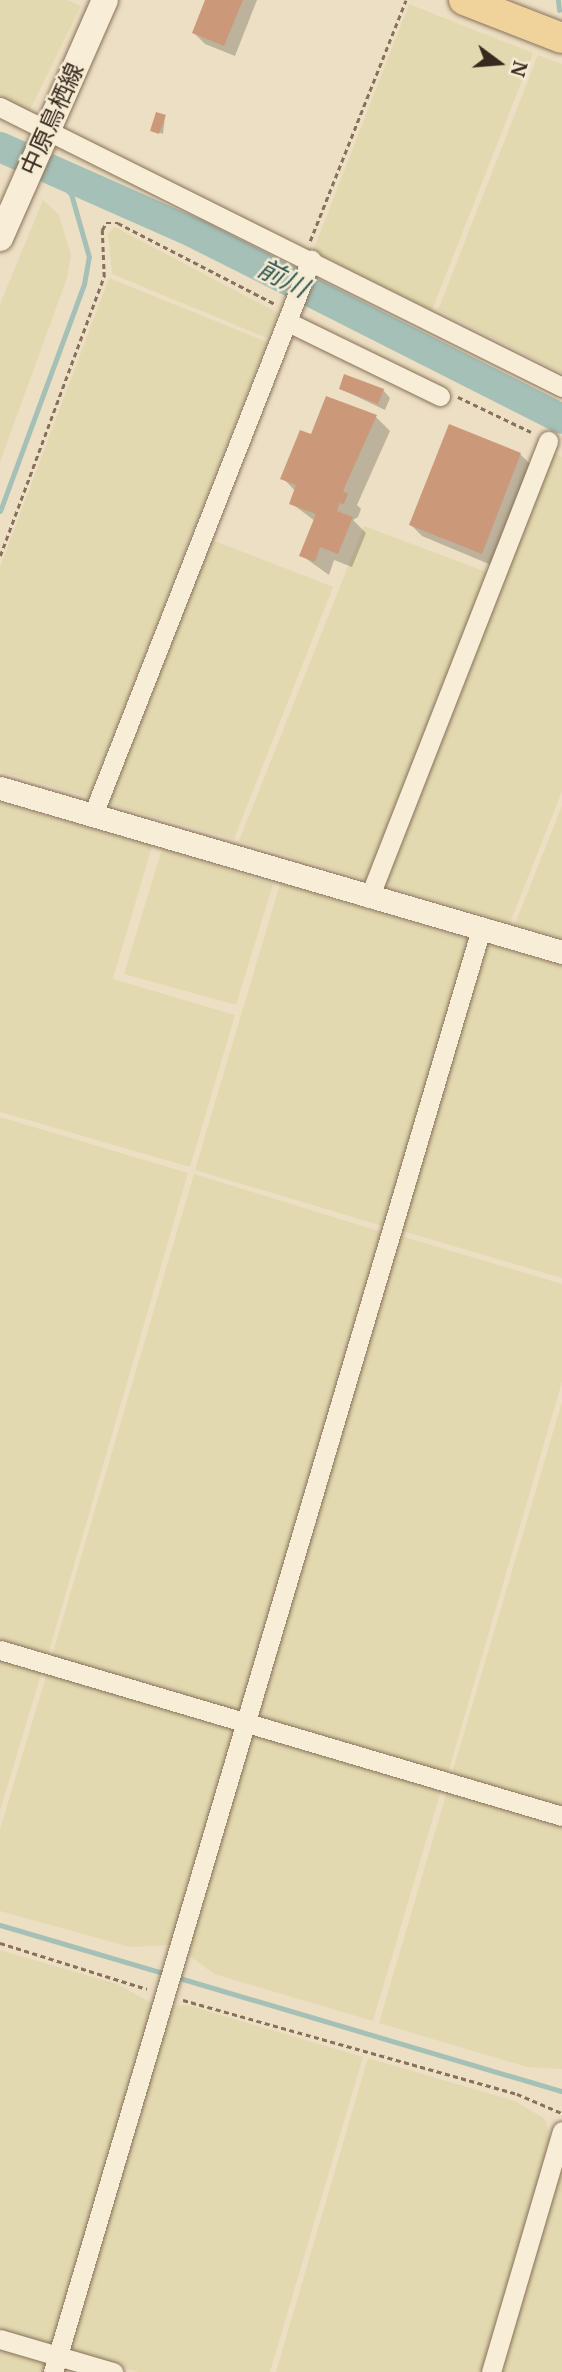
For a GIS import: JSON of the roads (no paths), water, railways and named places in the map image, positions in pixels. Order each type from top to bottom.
[{"type":"main road","name":"中原鳥栖線","points":[[2,225],[104,0]]},
{"type":"main road","points":[[464,0],[562,38]]},
{"type":"street","points":[[0,107],[45,134],[562,387]]},
{"type":"street","points":[[92,817],[291,314],[306,264]]},
{"type":"street","points":[[291,314],[440,396]]},
{"type":"street","points":[[369,898],[548,441]]},
{"type":"street","points":[[0,788],[369,898],[562,952]]},
{"type":"street","points":[[55,2364],[481,929]]},
{"type":"street","points":[[0,1650],[562,1816]]},
{"type":"street","points":[[491,2372],[562,2131]]},
{"type":"street","points":[[0,2339],[55,2364],[113,2372]]},
{"type":"waterway","points":[[558,0],[559,10]]},
{"type":"waterway","name":"前川","points":[[0,147],[194,233],[562,419]]},
{"type":"waterway","points":[[0,511],[84,284],[89,257],[71,194],[46,169]]},
{"type":"waterway","points":[[0,1925],[166,1974]]},
{"type":"waterway","points":[[176,1977],[562,2091]]}]
